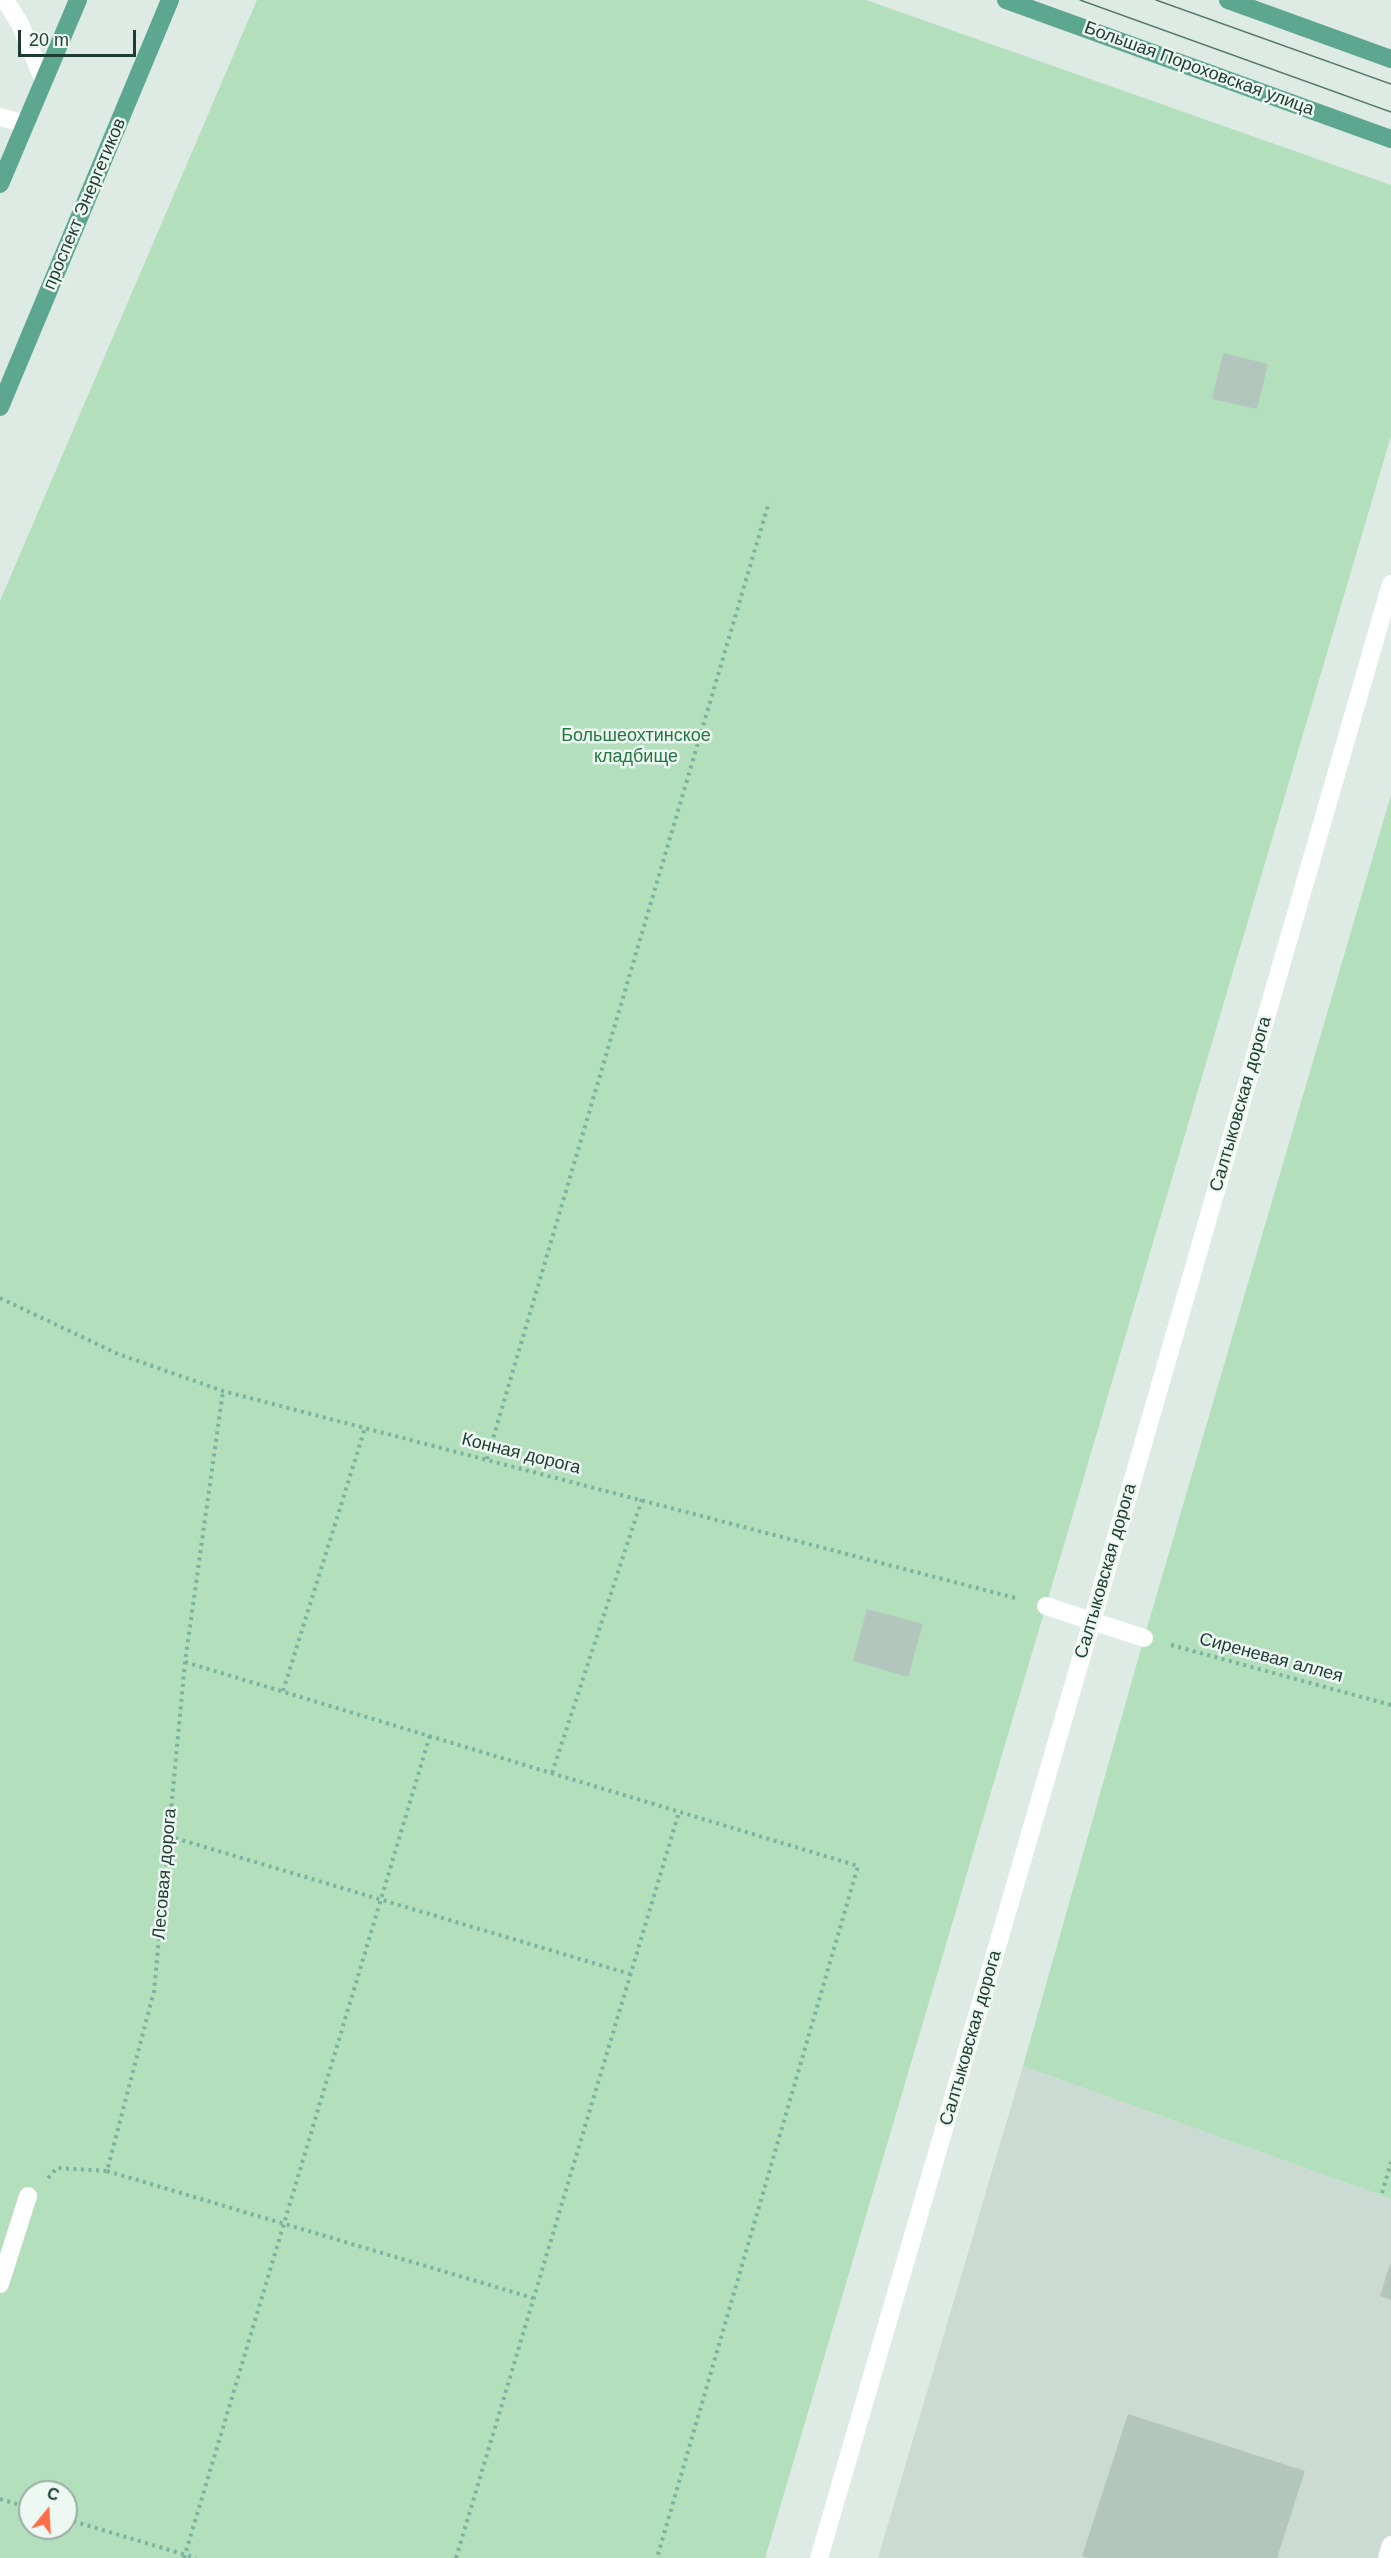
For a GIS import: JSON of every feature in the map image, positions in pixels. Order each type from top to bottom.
[{"type":"main road","points":[[0,184],[78,0]]},
{"type":"main road","name":"проспект Энергетиков","points":[[0,407],[170,0]]},
{"type":"main road","name":"Большая Пороховская улица","points":[[1006,0],[1391,139]]},
{"type":"main road","points":[[1228,0],[1391,59]]},
{"type":"street","points":[[5,0],[20,24],[44,81]]},
{"type":"street","points":[[0,117],[26,124]]},
{"type":"street","name":"Салтыковская дорога","points":[[819,2558],[1391,584]]},
{"type":"street","points":[[1046,1606],[1144,1638]]},
{"type":"street","points":[[0,2284],[28,2196]]},
{"type":"street","points":[[1387,2558],[1391,2545]]},
{"type":"path","points":[[487,1459],[769,502]]},
{"type":"path","name":"Конная дорога","points":[[0,1298],[118,1354],[223,1391],[1046,1606]]},
{"type":"path","name":"Лесовая дорога","points":[[107,2171],[154,1992],[184,1662],[223,1391]]},
{"type":"path","points":[[283,1691],[365,1428]]},
{"type":"path","points":[[552,1773],[642,1499]]},
{"type":"path","name":"Сиреневая аллея","points":[[1144,1638],[1391,1704]]},
{"type":"path","points":[[184,1662],[858,1866],[657,2558]]},
{"type":"path","points":[[184,2556],[430,1735]]},
{"type":"path","points":[[456,2558],[679,1812]]},
{"type":"path","points":[[168,1836],[630,1974]]},
{"type":"path","points":[[1382,2193],[1391,2162]]},
{"type":"path","points":[[28,2196],[57,2168],[107,2171],[533,2298]]},
{"type":"path","points":[[0,2499],[18,2504]]},
{"type":"path","points":[[78,2523],[196,2558]]},
{"type":"shaded area","points":[[1023,2066],[1391,2199],[1391,2558],[878,2558]]},
{"type":"green space","name":"Большеохтинское кладбище","points":[[257,0],[866,0],[1391,185],[1391,436],[765,2558],[0,2558],[0,601]]},
{"type":"green space","points":[[1391,795],[1391,2199],[1023,2066],[1144,1638]]},
{"type":"building","points":[[1223,353],[1268,364],[1257,409],[1212,399]]},
{"type":"building","points":[[867,1609],[923,1624],[908,1677],[853,1661]]},
{"type":"building","points":[[1391,2264],[1391,2300],[1380,2296]]},
{"type":"building","points":[[1128,2414],[1305,2471],[1277,2558],[1088,2558],[1082,2556]]},
{"type":"tram line","points":[[1080,0],[1391,112]]},
{"type":"tram line","points":[[1156,0],[1391,84]]}]
